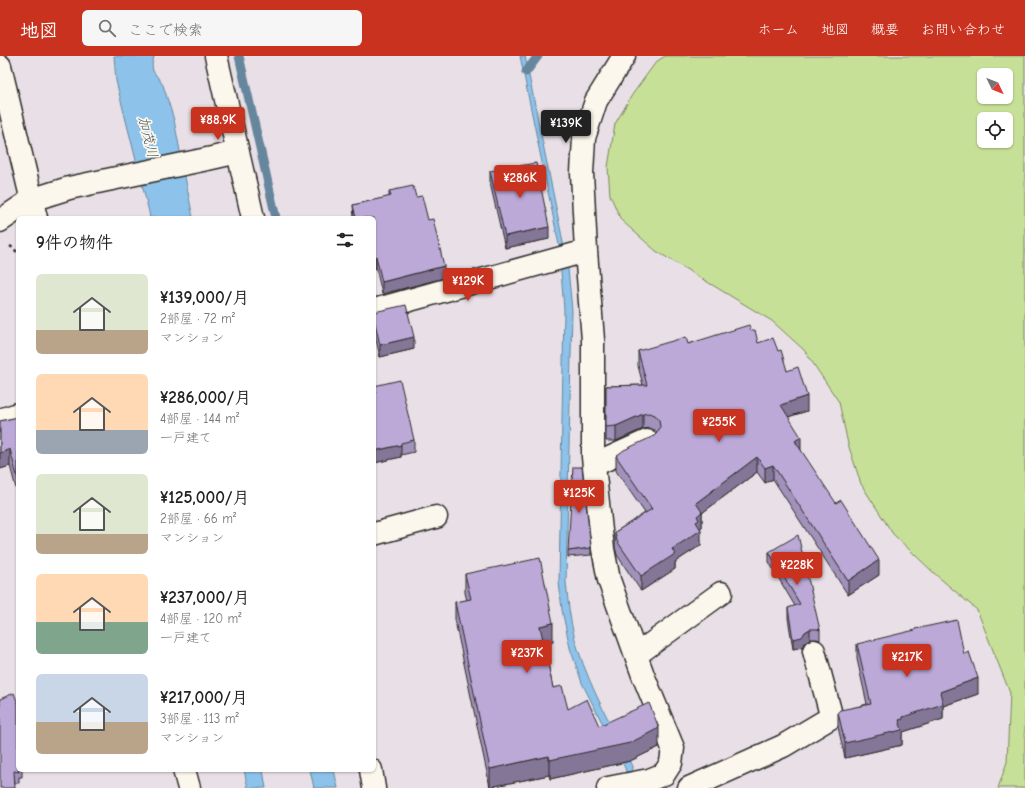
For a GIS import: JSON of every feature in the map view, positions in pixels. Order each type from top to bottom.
[{"type":"street","points":[[216,56],[253,216]]},
{"type":"street","points":[[608,788],[649,780],[664,774],[671,763],[674,748],[643,675],[609,580],[603,549],[593,456],[593,340],[569,256],[582,173],[584,138],[596,101],[624,56]]},
{"type":"street","points":[[0,66],[34,209]]},
{"type":"street","points":[[0,221],[34,209],[69,188],[238,152]]},
{"type":"street","points":[[376,309],[569,256]]},
{"type":"street","points":[[0,420],[16,415]]},
{"type":"street","points":[[594,465],[648,440]]},
{"type":"street","points":[[376,533],[436,517]]},
{"type":"street","points":[[636,655],[721,593]]},
{"type":"street","points":[[664,774],[688,788],[782,746],[830,718],[830,711],[814,651]]},
{"type":"street","points":[[185,772],[189,788]]},
{"type":"street","points":[[371,772],[374,788]]},
{"type":"green space","points":[[665,56],[1025,56],[1025,788],[998,788],[1007,762],[1010,693],[977,610],[935,574],[893,534],[861,484],[848,444],[839,402],[804,350],[772,321],[656,251],[621,220],[610,195],[608,167],[615,124],[632,95],[656,62]]},
{"type":"water","name":"加茂川","points":[[114,56],[154,56],[152,65],[153,71],[163,85],[174,120],[193,216],[150,216],[116,81]]},
{"type":"water","points":[[520,56],[525,56],[568,269],[572,310],[566,582],[569,607],[573,633],[583,664],[603,709],[632,766],[632,771],[626,772],[582,683],[570,648],[562,610],[559,582],[564,310],[559,245]]},
{"type":"water","points":[[244,772],[263,772],[266,788],[248,788]]},
{"type":"water","points":[[310,772],[334,772],[338,788],[314,788]]},
{"type":"building","points":[[536,163],[549,227],[505,236],[490,171]]},
{"type":"building","points":[[413,186],[416,197],[422,196],[428,220],[433,219],[444,266],[382,282],[376,256],[376,216],[356,216],[353,205],[391,196],[389,191]]},
{"type":"building","points":[[406,305],[414,337],[380,345],[376,328],[376,312]]},
{"type":"building","points":[[749,325],[751,331],[755,330],[758,343],[773,338],[778,351],[781,350],[787,371],[798,367],[807,396],[781,405],[801,437],[795,441],[836,503],[841,500],[879,560],[848,581],[773,465],[765,468],[757,457],[696,503],[702,512],[697,516],[699,520],[696,522],[701,530],[672,549],[675,554],[641,576],[617,541],[615,532],[652,509],[616,456],[624,450],[654,436],[660,427],[659,420],[655,415],[649,413],[643,414],[616,426],[606,427],[606,386],[647,385],[638,351],[686,337],[688,344]]},
{"type":"building","points":[[400,380],[414,440],[401,443],[401,445],[376,451],[376,386]]},
{"type":"building","points":[[16,417],[16,472],[10,449],[0,453],[0,421]]},
{"type":"building","points":[[573,467],[582,467],[591,548],[568,551]]},
{"type":"building","points":[[798,535],[820,630],[810,629],[805,632],[802,637],[793,639],[788,608],[800,604],[769,552]]},
{"type":"building","points":[[540,558],[553,623],[540,626],[553,688],[562,686],[568,709],[587,699],[599,726],[649,703],[659,728],[630,743],[550,760],[549,756],[490,769],[455,602],[471,599],[465,574]]},
{"type":"building","points":[[957,620],[964,654],[969,652],[978,678],[940,692],[943,704],[903,717],[903,719],[899,720],[902,730],[845,743],[838,712],[840,710],[871,704],[857,644]]},
{"type":"building","points":[[14,693],[16,698],[15,788],[0,788],[0,699]]},
{"type":"waterway","points":[[239,56],[276,216]]},
{"type":"waterway","points":[[526,72],[538,56]]}]
